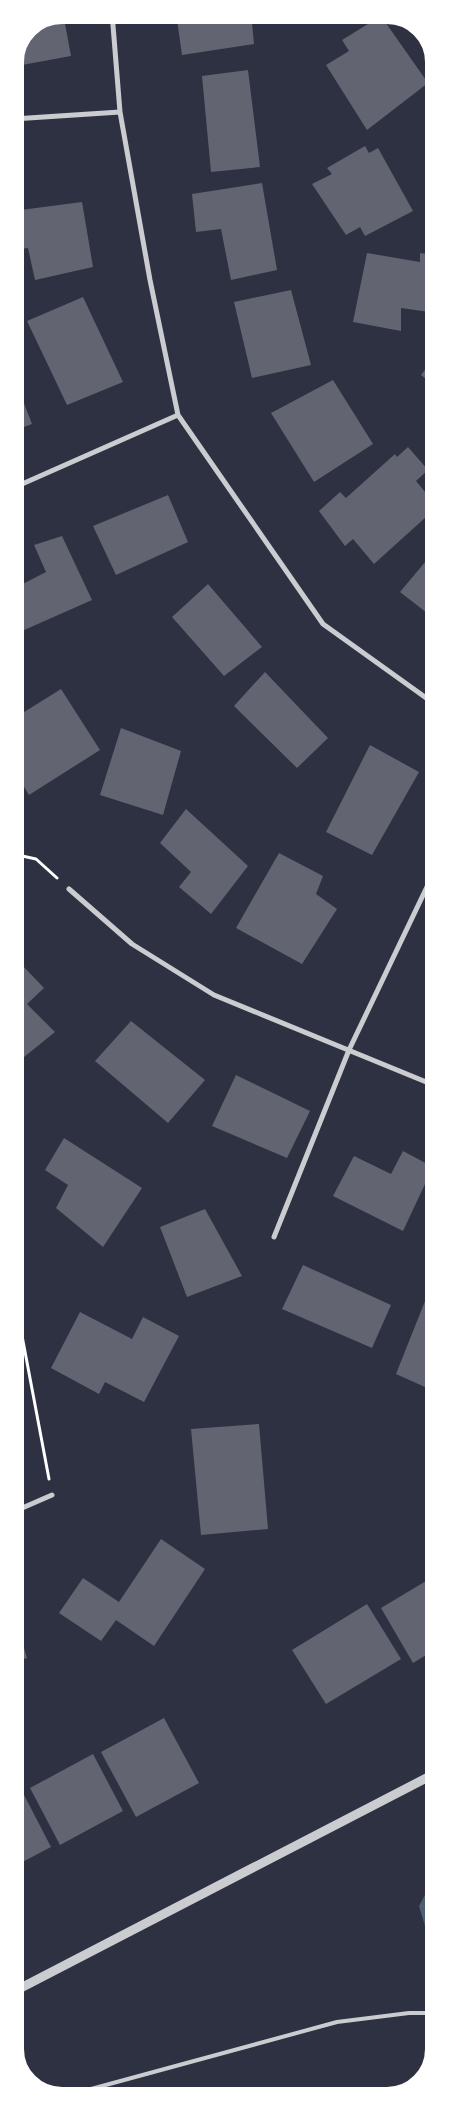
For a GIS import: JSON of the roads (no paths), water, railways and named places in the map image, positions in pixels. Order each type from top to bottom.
[{"type":"street","points":[[113,21],[120,112],[150,280],[178,415],[323,624],[427,699]]},
{"type":"street","points":[[21,118],[120,112]]},
{"type":"street","points":[[21,484],[178,415]]},
{"type":"street","points":[[274,1237],[349,1050],[427,886]]},
{"type":"street","points":[[70,889],[132,944],[214,994],[428,1082]]},
{"type":"street","points":[[22,1508],[52,1495]]},
{"type":"street","points":[[22,1987],[428,1777]]},
{"type":"lane","points":[[88,2090],[337,2022],[409,2013],[428,2013]]},
{"type":"water","points":[[428,1889],[428,1928],[425,1926],[419,1906]]}]
